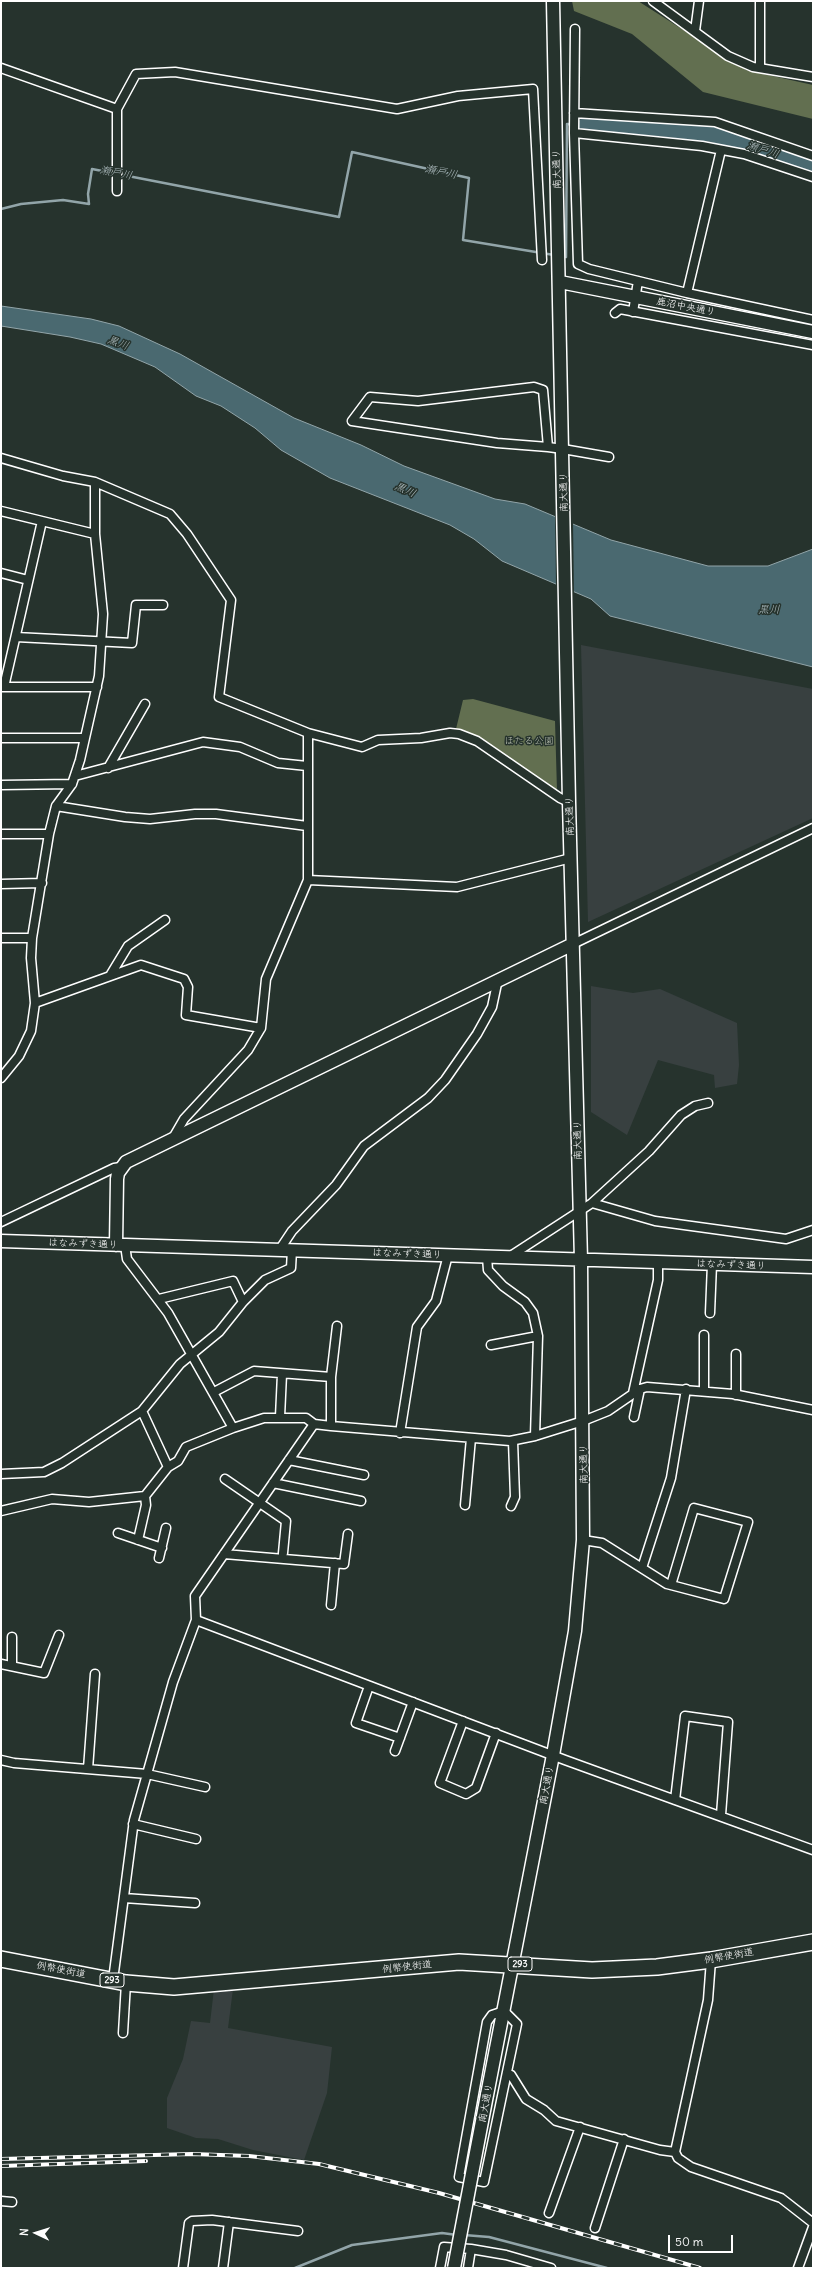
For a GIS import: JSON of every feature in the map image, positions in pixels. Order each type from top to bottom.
[{"type":"highway","name":"例幣使街道","points":[[1,1959],[120,1981],[174,1987],[459,1962],[512,1964],[565,1969],[624,1969],[711,1960],[813,1942]]},
{"type":"street","name":"南大通り","points":[[454,2268],[553,1755],[575,1631],[583,1540],[581,1260],[569,802],[567,623],[553,1]]},
{"type":"street","points":[[653,1],[728,56],[753,67],[813,77]]},
{"type":"street","points":[[695,31],[699,1]]},
{"type":"street","points":[[760,1],[760,67]]},
{"type":"street","points":[[575,29],[574,133],[578,264],[688,293],[813,320]]},
{"type":"street","points":[[1,68],[117,109]]},
{"type":"street","points":[[117,191],[117,109],[136,74],[175,72],[397,109],[458,96],[533,89],[542,260]]},
{"type":"street","points":[[574,113],[715,122],[813,156]]},
{"type":"street","points":[[574,133],[702,146],[744,154],[813,177]]},
{"type":"street","points":[[688,293],[721,150]]},
{"type":"street","points":[[633,312],[638,281]]},
{"type":"street","name":"鹿沼中央通り","points":[[560,282],[635,297],[766,329],[813,332]]},
{"type":"street","points":[[615,313],[620,309],[633,312],[766,329],[813,345]]},
{"type":"street","points":[[766,329],[770,311]]},
{"type":"street","points":[[548,448],[543,390],[534,387],[418,401],[370,397],[352,421],[497,443],[548,448],[563,453],[609,457]]},
{"type":"street","points":[[1,458],[63,476],[95,482],[170,514],[187,534],[231,600],[219,697],[308,733],[362,747],[378,740],[421,738],[450,733],[459,734],[477,741],[560,798],[569,802]]},
{"type":"street","points":[[1,1078],[26,1043],[31,1031],[35,1003],[30,958],[49,834],[56,806],[73,780],[97,687],[103,614],[95,534],[95,482]]},
{"type":"street","points":[[1,511],[95,534]]},
{"type":"street","points":[[42,521],[16,637],[3,687],[97,687]]},
{"type":"street","points":[[1,573],[28,580]]},
{"type":"street","points":[[16,637],[132,643],[136,605],[163,605]]},
{"type":"street","points":[[108,768],[145,704]]},
{"type":"street","points":[[173,1138],[184,1119],[248,1050],[261,1028],[266,979],[308,880],[308,733]]},
{"type":"street","points":[[1,738],[85,738]]},
{"type":"street","points":[[1,785],[73,780],[108,768],[203,742],[240,747],[278,763],[307,766]]},
{"type":"street","points":[[56,806],[125,817],[150,818],[216,814],[307,826]]},
{"type":"street","points":[[1,1222],[114,1168],[121,1167],[132,1158],[498,979],[813,828]]},
{"type":"street","points":[[1,834],[49,834]]},
{"type":"street","points":[[308,880],[456,887],[571,858]]},
{"type":"street","points":[[1,884],[42,883]]},
{"type":"street","points":[[111,974],[128,946],[165,920]]},
{"type":"street","points":[[1,938],[32,938]]},
{"type":"street","points":[[35,1003],[111,974],[141,965],[184,980],[188,987],[186,1015],[261,1028]]},
{"type":"street","points":[[280,1249],[292,1232],[336,1185],[364,1146],[428,1098],[445,1080],[492,1007],[498,979]]},
{"type":"street","points":[[509,1258],[580,1213],[649,1151],[681,1115],[695,1106],[708,1103]]},
{"type":"street","points":[[121,1167],[117,1179],[120,1245],[127,1259],[159,1300],[192,1353],[233,1428]]},
{"type":"street","points":[[592,1203],[655,1221],[786,1239],[813,1230]]},
{"type":"street","name":"はなみずき通り","points":[[1,1241],[813,1267]]},
{"type":"street","points":[[1,1474],[44,1472],[62,1463],[142,1411],[180,1364],[219,1332],[243,1302],[265,1280],[291,1268],[292,1250]]},
{"type":"street","points":[[400,1432],[416,1327],[436,1301],[448,1255]]},
{"type":"street","points":[[487,1257],[488,1270],[503,1286],[525,1302],[533,1313],[538,1336],[535,1436]]},
{"type":"street","points":[[634,1417],[637,1391],[658,1280],[658,1262]]},
{"type":"street","points":[[710,1313],[712,1264]]},
{"type":"street","points":[[159,1300],[233,1281],[243,1302]]},
{"type":"street","points":[[331,1426],[331,1377],[337,1326]]},
{"type":"street","points":[[704,1335],[704,1391]]},
{"type":"street","points":[[491,1345],[538,1336]]},
{"type":"street","points":[[736,1354],[736,1395]]},
{"type":"street","points":[[214,1392],[254,1371],[331,1377]]},
{"type":"street","points":[[280,1417],[282,1374]]},
{"type":"street","points":[[1,1511],[52,1499],[89,1502],[145,1496],[168,1468],[178,1460],[186,1447],[233,1428],[264,1418],[306,1418],[314,1424],[331,1426],[513,1441],[535,1436],[583,1421],[608,1411],[637,1391],[647,1387],[686,1389],[736,1395],[813,1410]]},
{"type":"street","points":[[642,1568],[671,1478],[686,1389]]},
{"type":"street","points":[[142,1411],[168,1468]]},
{"type":"street","points":[[123,2032],[120,1981],[124,1898],[133,1824],[173,1682],[196,1620],[195,1596],[314,1424]]},
{"type":"street","points":[[465,1505],[471,1438]]},
{"type":"street","points":[[511,1506],[515,1497],[513,1441]]},
{"type":"street","points":[[289,1460],[364,1475]]},
{"type":"street","points":[[226,1480],[286,1521],[283,1553]]},
{"type":"street","points":[[273,1483],[361,1501]]},
{"type":"street","points":[[138,1540],[146,1505],[145,1496]]},
{"type":"street","points":[[583,1540],[602,1543],[671,1585],[724,1600],[748,1522],[694,1508],[671,1585]]},
{"type":"street","points":[[159,1558],[166,1528]]},
{"type":"street","points":[[118,1533],[162,1548]]},
{"type":"street","points":[[224,1554],[344,1564],[348,1534]]},
{"type":"street","points":[[331,1605],[334,1563]]},
{"type":"street","points":[[196,1620],[553,1755],[813,1850]]},
{"type":"street","points":[[1,1664],[12,1665],[44,1673],[59,1634]]},
{"type":"street","points":[[12,1638],[12,1665]]},
{"type":"street","points":[[88,1769],[95,1674]]},
{"type":"street","points":[[369,1686],[356,1723],[400,1738]]},
{"type":"street","points":[[395,1751],[412,1702]]},
{"type":"street","points":[[675,1800],[685,1716],[728,1722],[721,1816]]},
{"type":"street","points":[[463,1721],[440,1783],[466,1794],[476,1788],[496,1733]]},
{"type":"street","points":[[1,1760],[14,1763],[147,1774],[205,1787]]},
{"type":"street","points":[[133,1824],[196,1839]]},
{"type":"street","points":[[124,1898],[194,1903]]},
{"type":"street","points":[[711,1960],[708,2000],[675,2152],[678,2158],[691,2167],[781,2198],[813,2223]]},
{"type":"street","points":[[504,2011],[517,2024],[484,2182],[459,2177],[481,2050],[489,2017],[504,2011]]},
{"type":"street","points":[[507,2073],[511,2076],[526,2098],[544,2110],[556,2121],[660,2150],[675,2152]]},
{"type":"street","points":[[549,2212],[580,2127]]},
{"type":"street","points":[[595,2228],[624,2139]]},
{"type":"street","points":[[1,2201],[12,2202]]},
{"type":"street","points":[[183,2268],[189,2223],[192,2220],[212,2220],[298,2231]]},
{"type":"street","points":[[223,2268],[229,2222]]},
{"type":"street","points":[[798,2268],[813,2227]]},
{"type":"street","points":[[440,2268],[444,2247],[472,2249],[506,2255],[551,2268]]},
{"type":"street","points":[[468,2268],[472,2249]]},
{"type":"shaded area","points":[[581,645],[813,689],[813,818],[588,922]]},
{"type":"shaded area","points":[[591,986],[633,993],[660,989],[737,1023],[739,1065],[737,1084],[715,1088],[714,1075],[658,1060],[627,1135],[591,1112]]},
{"type":"shaded area","points":[[214,1989],[233,1989],[228,2028],[332,2047],[327,2093],[304,2160],[253,2150],[218,2139],[196,2138],[167,2128],[167,2098],[183,2059],[191,2021],[210,2023]]},
{"type":"green space","points":[[572,1],[638,1],[746,70],[813,85],[813,119],[703,92],[632,34],[574,11]]},
{"type":"green space","name":"ほたる公園","points":[[473,699],[555,721],[557,791],[470,733],[456,729],[463,700]]},
{"type":"water","name":"黒川","points":[[1,306],[91,319],[119,326],[180,354],[294,418],[361,445],[404,466],[495,499],[525,504],[611,540],[708,566],[768,566],[813,549],[813,667],[610,616],[591,599],[502,561],[474,539],[450,525],[330,478],[281,450],[255,428],[221,406],[196,396],[155,367],[101,344],[70,337],[1,326]]},
{"type":"pier","points":[[555,514],[573,522],[574,594],[556,586]]},
{"type":"waterway","name":"瀬戸川","points":[[563,256],[566,257],[567,124],[586,125]]},
{"type":"waterway","name":"瀬戸川","points":[[586,125],[658,128],[712,134],[813,167]]},
{"type":"waterway","name":"瀬戸川","points":[[1,209],[21,204],[63,200],[89,204],[88,194],[92,169],[339,217],[352,152],[469,178],[463,240],[554,255]]},
{"type":"waterway","points":[[295,2268],[352,2245],[442,2233],[457,2235]]},
{"type":"waterway","points":[[464,2235],[489,2237],[607,2268]]},
{"type":"railway","points":[[1,2159],[192,2154],[249,2156],[319,2164],[439,2193],[700,2268]]},
{"type":"railway","points":[[1,2166],[146,2161]]}]
